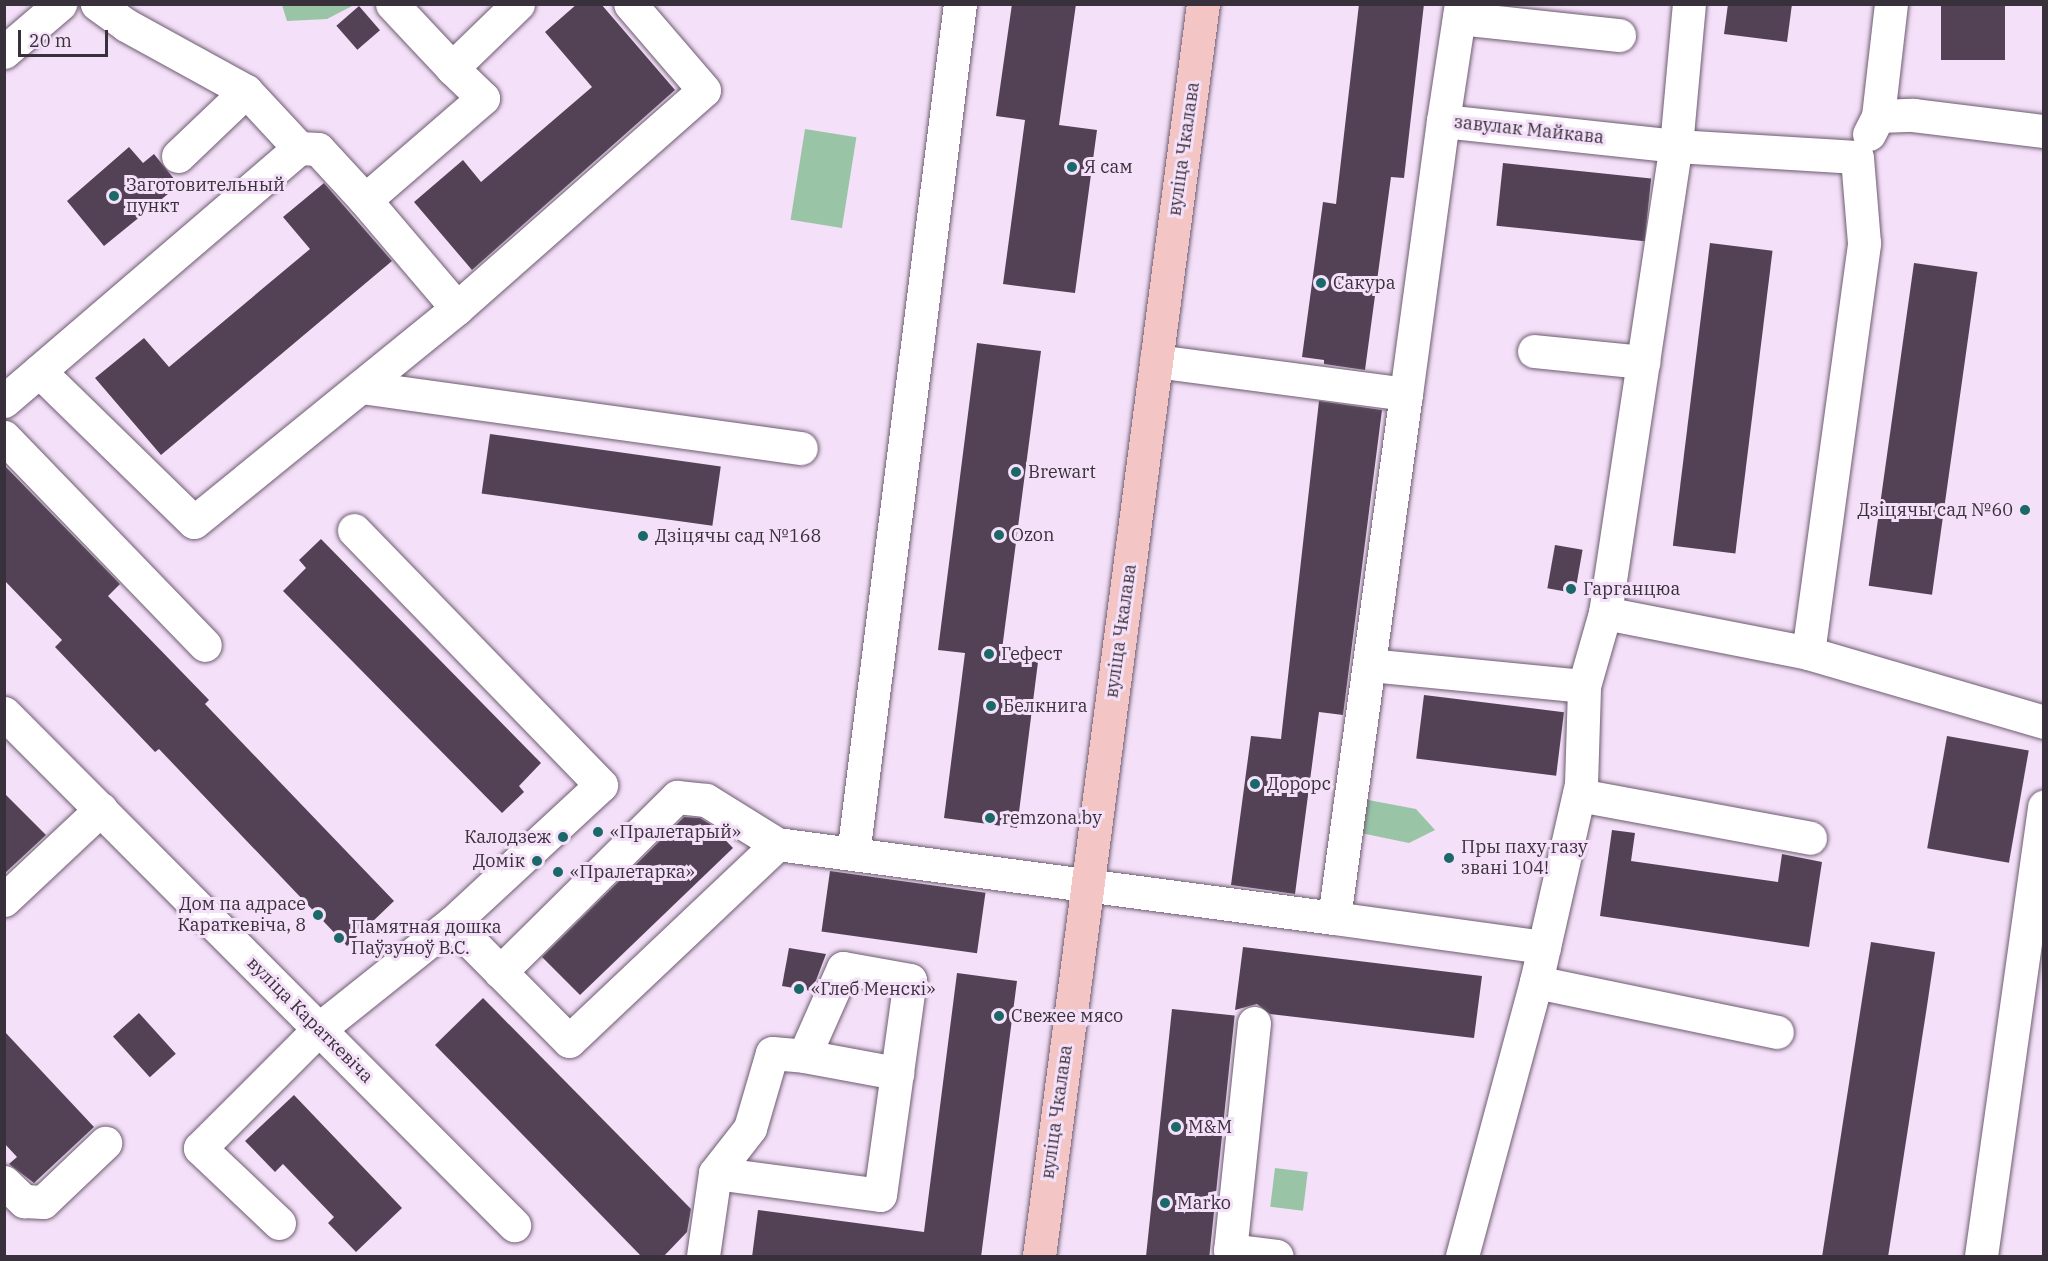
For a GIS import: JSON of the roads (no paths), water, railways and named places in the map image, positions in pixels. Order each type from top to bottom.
[{"type":"main road","name":"вуліца Чкалава","points":[[1039,1257],[1203,4]]},
{"type":"street","points":[[4,52],[60,4]]},
{"type":"street","points":[[97,4],[126,25],[246,91],[299,148]]},
{"type":"street","points":[[365,200],[483,98],[392,4]]},
{"type":"street","points":[[452,68],[518,4]]},
{"type":"street","points":[[39,371],[194,522],[457,308],[704,90],[630,4]]},
{"type":"street","points":[[853,854],[960,4]]},
{"type":"street","points":[[1462,1257],[1536,982],[1581,784],[1584,686],[1605,613],[1676,146],[1689,4]]},
{"type":"street","points":[[1808,653],[1864,243],[1857,157],[1878,116],[1891,4]]},
{"type":"street","points":[[1443,121],[1460,11],[1619,35]]},
{"type":"street","points":[[178,156],[246,91]]},
{"type":"street","points":[[1878,116],[1912,115],[2043,131]]},
{"type":"street","name":"завулак Майкава","points":[[1334,918],[1443,121],[1676,146],[1857,157]]},
{"type":"street","points":[[4,401],[299,148],[318,148],[457,308]]},
{"type":"street","points":[[1534,351],[1643,362]]},
{"type":"street","points":[[1156,361],[1407,394]]},
{"type":"street","points":[[361,387],[801,448]]},
{"type":"street","points":[[4,437],[205,645]]},
{"type":"street","points":[[279,1223],[200,1148],[319,1029],[452,923],[601,785],[354,530]]},
{"type":"street","points":[[1605,613],[1808,653],[2043,722]]},
{"type":"street","points":[[1369,665],[1584,686]]},
{"type":"street","name":"вуліца Караткевіча","points":[[4,712],[514,1226]]},
{"type":"street","points":[[1579,795],[1810,838]]},
{"type":"street","points":[[500,972],[677,797],[706,800],[777,844],[1544,947]]},
{"type":"street","points":[[1981,1257],[2043,806]]},
{"type":"street","points":[[4,900],[101,809]]},
{"type":"street","points":[[452,923],[569,1041],[777,844]]},
{"type":"street","points":[[715,1173],[880,1195],[910,980],[843,968],[804,1056]]},
{"type":"street","points":[[1536,982],[1777,1032]]},
{"type":"street","points":[[1254,1023],[1230,1250],[1277,1257]]},
{"type":"street","points":[[703,1257],[715,1173],[750,1128],[772,1053],[804,1056],[897,1073]]},
{"type":"street","points":[[4,1182],[24,1201],[43,1202],[105,1143]]},
{"type":"place","name":"Я сам","points":[[1072,167]]},
{"type":"place","name":"Заготовительный пункт","points":[[114,196]]},
{"type":"place","name":"Сакура","points":[[1321,283]]},
{"type":"place","name":"Brewart","points":[[1016,472]]},
{"type":"place","name":"Дзіцячы сад №60","points":[[2025,510]]},
{"type":"place","name":"Ozon","points":[[999,535]]},
{"type":"place","name":"Дзіцячы сад №168","points":[[643,536]]},
{"type":"place","name":"Гарганцюа","points":[[1571,589]]},
{"type":"place","name":"Гефест","points":[[989,654]]},
{"type":"place","name":"Белкнига","points":[[991,706]]},
{"type":"place","name":"Дорорс","points":[[1255,784]]},
{"type":"place","name":"remzona.by","points":[[990,818]]},
{"type":"place","name":"«Пралетарый»","points":[[598,832]]},
{"type":"place","name":"Калодзеж","points":[[563,837]]},
{"type":"place","name":"Пры паху газу звані 104!","points":[[1449,858]]},
{"type":"place","name":"Домік","points":[[537,861]]},
{"type":"place","name":"«Пралетарка»","points":[[558,872]]},
{"type":"place","name":"Дом па адрасе Караткевіча, 8","points":[[318,915]]},
{"type":"place","name":"Памятная дошка Паўзуноў В.С.","points":[[339,938]]},
{"type":"place","name":"«Глеб Менскі»","points":[[799,989]]},
{"type":"place","name":"Свежее мясо","points":[[999,1016]]},
{"type":"place","name":"M&M","points":[[1176,1127]]},
{"type":"place","name":"Marko","points":[[1165,1203]]}]
